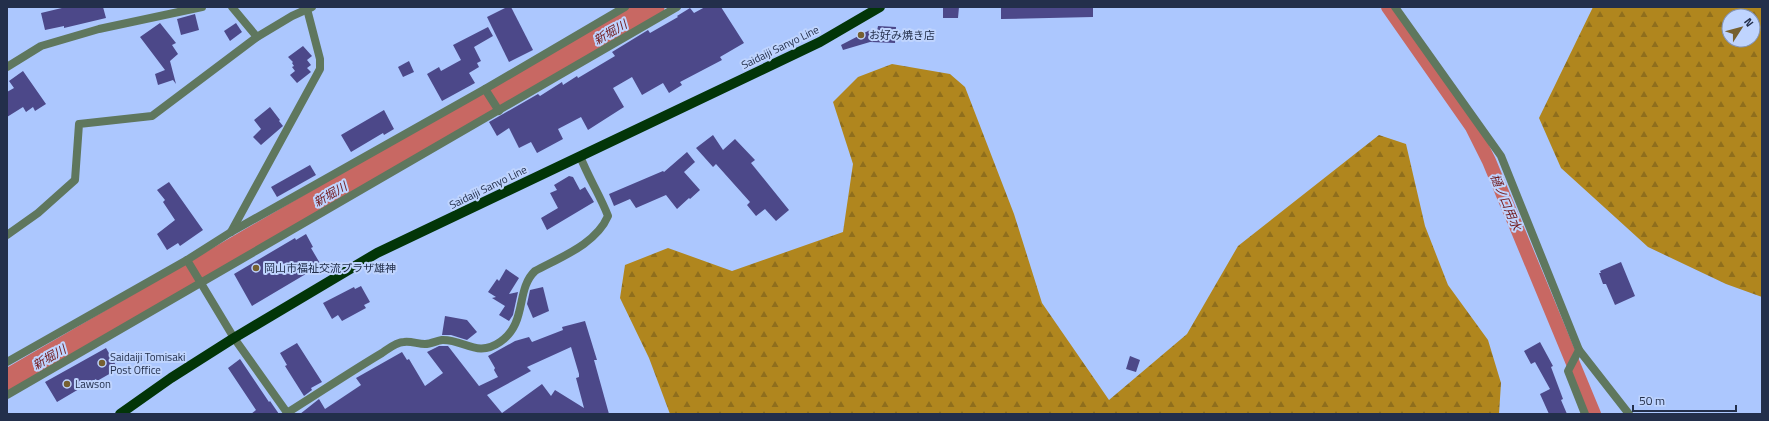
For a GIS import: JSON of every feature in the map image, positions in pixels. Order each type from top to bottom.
[{"type":"main road","name":"Saidaiji Sanyo Line","points":[[120,414],[171,378],[234,338],[377,253],[820,42],[880,7]]},
{"type":"street","points":[[7,67],[40,46],[100,29],[202,7]]},
{"type":"street","points":[[232,7],[257,37]]},
{"type":"street","points":[[7,362],[188,262],[231,232],[487,92],[625,7]]},
{"type":"street","points":[[7,396],[498,109],[677,7]]},
{"type":"street","points":[[1395,7],[1501,156],[1579,350],[1629,414]]},
{"type":"street","points":[[7,235],[38,213],[75,180],[79,124],[152,116],[257,37],[310,8],[320,59],[320,69],[231,232]]},
{"type":"street","points":[[487,92],[498,109]]},
{"type":"street","points":[[188,262],[199,283],[234,338],[288,413],[400,342],[426,344],[442,340],[480,348],[492,347],[502,341],[511,332],[520,314],[528,278],[535,271],[592,239],[604,226],[608,216],[602,201],[588,178],[580,156]]},
{"type":"street","points":[[1579,350],[1568,371],[1585,414]]},
{"type":"green space","points":[[1593,7],[1762,7],[1762,297],[1726,284],[1648,247],[1561,168],[1539,118]]},
{"type":"green space","points":[[892,64],[950,74],[965,87],[1014,214],[1042,303],[1109,400],[1187,334],[1238,246],[1379,135],[1406,144],[1425,226],[1448,285],[1488,340],[1501,383],[1499,414],[670,414],[649,358],[620,298],[625,265],[668,248],[732,271],[843,232],[853,164],[833,102],[858,77]]},
{"type":"building","points":[[66,7],[103,7],[106,18],[64,28],[64,26],[45,30],[41,13]]},
{"type":"building","points":[[507,7],[511,7],[533,50],[509,62],[487,17]]},
{"type":"building","points":[[705,7],[721,7],[744,43],[720,57],[722,60],[680,82],[682,85],[669,93],[663,83],[642,95],[632,77],[613,88],[624,107],[588,130],[581,117],[558,129],[563,139],[537,153],[531,142],[519,148],[509,128],[497,136],[489,122],[538,94],[540,96],[562,82],[563,85],[577,76],[578,78],[615,56],[612,52],[648,30],[650,33],[678,17],[677,16],[690,8],[694,13]]},
{"type":"building","points":[[943,7],[959,7],[958,18],[943,18]]},
{"type":"building","points":[[1001,7],[1093,7],[1093,17],[1001,19]]},
{"type":"building","points":[[195,14],[199,30],[181,35],[177,19]]},
{"type":"building","points":[[160,23],[176,43],[172,45],[178,54],[170,61],[176,84],[173,80],[158,85],[155,74],[165,70],[140,37]]},
{"type":"building","points":[[236,23],[242,32],[230,41],[224,31]]},
{"type":"building","points":[[878,26],[896,27],[895,43],[870,42],[843,50],[841,45],[870,30],[877,31]]},
{"type":"building","points":[[488,27],[493,36],[474,47],[481,61],[477,63],[479,67],[469,73],[475,83],[442,101],[427,74],[439,67],[441,71],[461,60],[453,45]]},
{"type":"building","points":[[303,46],[312,56],[307,60],[311,65],[307,68],[311,72],[297,83],[290,75],[295,71],[292,67],[294,66],[292,63],[293,62],[288,57]]},
{"type":"building","points":[[409,61],[414,72],[403,77],[398,67]]},
{"type":"building","points":[[23,71],[46,104],[35,111],[33,107],[26,112],[23,107],[7,117],[7,92],[14,88],[9,81]]},
{"type":"building","points":[[270,107],[283,126],[261,145],[253,137],[261,129],[254,120]]},
{"type":"building","points":[[384,110],[394,129],[384,135],[383,133],[351,152],[341,135]]},
{"type":"building","points":[[713,135],[723,150],[735,139],[755,160],[751,163],[789,210],[776,221],[765,209],[756,216],[747,205],[750,202],[716,164],[713,167],[696,148]]},
{"type":"building","points":[[687,152],[695,162],[684,172],[700,190],[677,209],[666,195],[636,208],[630,199],[614,206],[609,194],[663,171],[664,172]]},
{"type":"building","points":[[310,165],[316,175],[277,197],[271,187]]},
{"type":"building","points":[[569,176],[573,177],[580,190],[585,187],[594,202],[547,230],[541,218],[558,208],[550,193],[557,190],[554,185]]},
{"type":"building","points":[[169,182],[203,230],[180,246],[178,243],[167,250],[157,234],[175,220],[163,202],[165,200],[157,190]]},
{"type":"building","points":[[306,234],[313,247],[311,248],[321,265],[252,306],[234,274],[295,238],[296,240]]},
{"type":"building","points":[[1621,262],[1635,296],[1615,305],[1606,284],[1603,284],[1599,273],[1601,273],[1600,271]]},
{"type":"building","points":[[506,269],[519,278],[509,294],[518,292],[513,315],[509,321],[499,315],[505,306],[492,298],[496,297],[488,292],[497,279],[499,281]]},
{"type":"building","points":[[361,286],[370,302],[364,305],[366,308],[342,321],[338,315],[332,319],[323,303],[354,287],[355,289]]},
{"type":"building","points":[[543,287],[549,311],[533,318],[527,304],[530,290]]},
{"type":"building","points":[[445,316],[467,320],[477,332],[467,340],[451,335],[442,335]]},
{"type":"building","points":[[585,321],[597,360],[594,360],[609,414],[300,414],[319,399],[325,409],[361,385],[356,378],[402,352],[407,360],[409,359],[425,386],[443,373],[427,352],[439,346],[448,346],[479,386],[498,377],[488,356],[515,341],[529,337],[532,342],[563,330],[562,327]],"holes":[[[571,347],[579,377],[576,378],[584,408],[555,390],[551,396],[542,384],[502,413],[487,395],[531,371],[527,367]]]},
{"type":"building","points":[[1540,342],[1553,366],[1551,367],[1567,414],[1549,414],[1540,394],[1550,389],[1535,362],[1531,364],[1524,351]]},
{"type":"building","points":[[297,343],[322,382],[311,388],[312,390],[304,396],[285,366],[287,365],[280,353]]},
{"type":"building","points":[[106,348],[118,369],[97,381],[96,379],[57,402],[45,382]]},
{"type":"building","points":[[1130,356],[1140,360],[1136,372],[1126,369]]},
{"type":"building","points":[[240,359],[269,402],[270,401],[279,414],[251,414],[256,410],[228,368]]},
{"type":"waterway","name":"新堀川","points":[[7,382],[652,7]]},
{"type":"waterway","name":"樋ノ口用水","points":[[1388,7],[1472,127],[1489,161],[1594,414]]},
{"type":"place","name":"お好み焼き店","points":[[861,35]]},
{"type":"place","name":"岡山市福祉交流プラザ雄神","points":[[256,268]]},
{"type":"place","name":"Saidaiji Tomisaki Post Office","points":[[102,363]]},
{"type":"place","name":"Lawson","points":[[67,384]]}]
